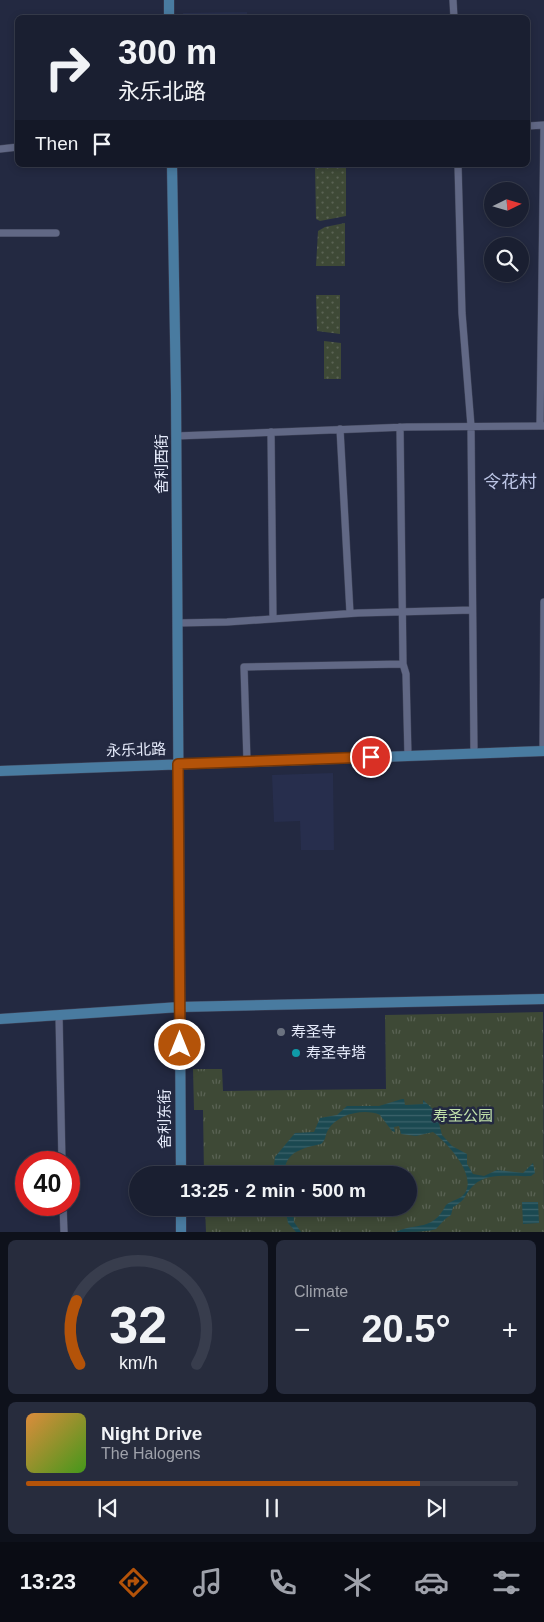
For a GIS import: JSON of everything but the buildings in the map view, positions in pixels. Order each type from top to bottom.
[{"type":"street","points":[[169,0],[169,15]]},
{"type":"street","points":[[453,0],[454,15]]},
{"type":"street","points":[[176,436],[400,427],[542,426],[544,125],[530,126]]},
{"type":"street","points":[[0,148],[15,148]]},
{"type":"street","name":"舍利西街","points":[[172,167],[178,764]]},
{"type":"street","points":[[458,167],[462,313],[471,426],[474,753]]},
{"type":"street","points":[[0,232],[56,233]]},
{"type":"street","points":[[400,427],[403,664],[406,674],[408,756]]},
{"type":"street","points":[[340,429],[350,613]]},
{"type":"street","points":[[271,432],[273,619]]},
{"type":"street","points":[[543,751],[544,602]]},
{"type":"street","points":[[177,623],[273,619],[350,613],[472,610]]},
{"type":"street","points":[[246,761],[244,666],[403,664]]},
{"type":"street","name":"永乐北路","points":[[0,771],[543,751]]},
{"type":"street","name":"舍利东街","points":[[178,764],[181,1166]]},
{"type":"street","points":[[0,1019],[180,1007],[544,999]]},
{"type":"street","points":[[59,1015],[62,1151]]},
{"type":"street","points":[[64,1216],[64,1232]]},
{"type":"street","points":[[181,1216],[181,1232]]},
{"type":"shaded area","points":[[247,12],[247,15],[184,15],[183,13]]},
{"type":"shaded area","points":[[333,773],[334,850],[301,850],[300,821],[274,822],[272,775]]},
{"type":"shaded area","points":[[402,1099],[404,1099],[405,1105],[423,1104],[423,1100],[436,1112],[442,1135],[452,1146],[467,1154],[467,1164],[473,1174],[484,1176],[497,1170],[523,1173],[533,1163],[535,1173],[531,1176],[486,1178],[471,1188],[464,1199],[453,1207],[451,1215],[436,1229],[396,1232],[430,1223],[441,1214],[446,1205],[465,1193],[468,1185],[464,1168],[452,1151],[433,1132],[416,1136],[401,1134],[399,1126],[394,1127],[395,1132],[392,1131],[380,1115],[359,1112],[344,1116],[332,1124],[321,1144],[296,1152],[287,1161],[285,1166],[274,1165],[275,1157],[295,1133],[314,1132],[320,1118],[337,1115],[347,1106],[379,1106]]},
{"type":"shaded area","points":[[522,1202],[538,1202],[539,1223],[523,1224]]},
{"type":"shaded area","points":[[287,1216],[294,1216],[294,1222],[301,1232],[296,1232],[288,1223]]},
{"type":"green space","points":[[315,167],[346,167],[346,216],[320,221],[316,219]]},
{"type":"green space","points":[[345,223],[345,266],[316,266],[318,231],[325,227]]},
{"type":"green space","points":[[316,295],[340,295],[340,334],[317,331]]},
{"type":"green space","points":[[324,341],[341,343],[341,379],[324,379]]},
{"type":"green space","name":"寿圣公园","points":[[543,1012],[544,1232],[206,1232],[205,1216],[417,1216],[417,1166],[204,1166],[203,1110],[194,1110],[193,1069],[222,1069],[223,1091],[386,1089],[385,1015]]},
{"type":"place","name":"寿圣寺","points":[[281,1032]]},
{"type":"place","name":"寿圣寺塔","points":[[296,1053]]},
{"type":"district","name":"令花村","points":[[510,482]]},
{"type":"route","points":[[180,1045],[178,764],[371,757]]}]
